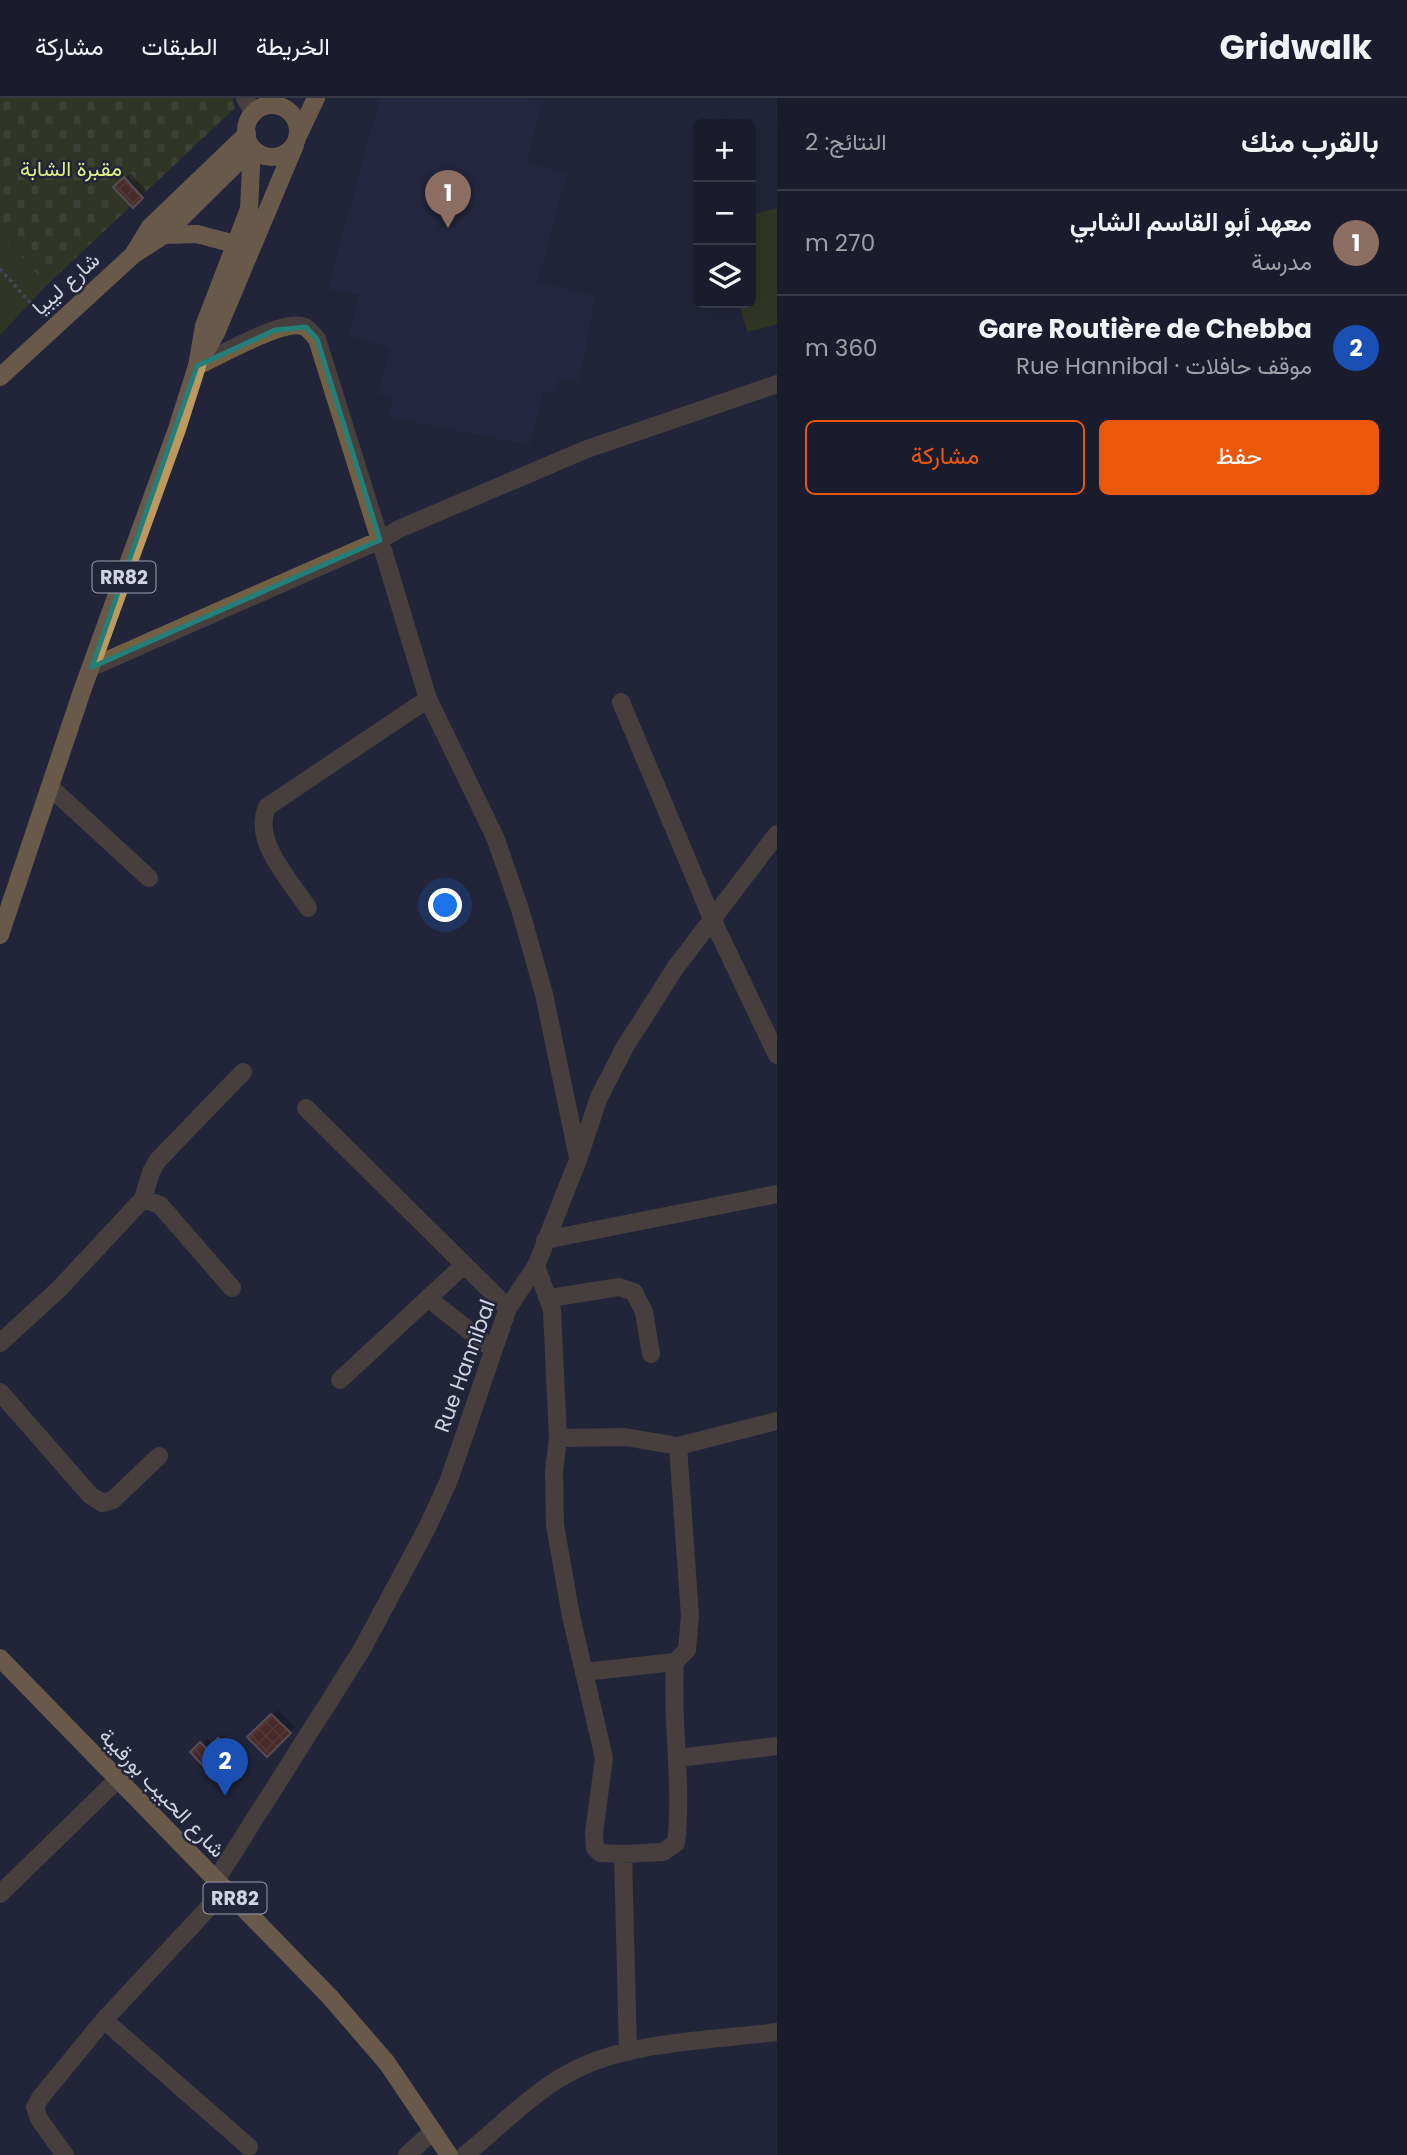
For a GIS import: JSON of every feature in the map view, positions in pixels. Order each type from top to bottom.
[{"type":"main road","name":"RR82","points":[[0,935],[197,366],[204,326],[316,98]]},
{"type":"main road","name":"RR82","points":[[245,246],[253,186],[249,141],[258,104],[284,108],[296,120],[296,140]]},
{"type":"main road","points":[[249,141],[258,153],[274,158],[289,151],[296,140]]},
{"type":"main road","name":"شارع ليبيا","points":[[0,377],[133,255],[164,235],[249,141]]},
{"type":"main road","name":"شارع ليبيا","points":[[133,255],[150,227],[249,141]]},
{"type":"main road","points":[[164,235],[197,234],[245,246]]},
{"type":"main road","name":"شارع الحبيب بورقيبة","points":[[0,1657],[330,1997],[387,2063],[449,2155]]},
{"type":"street","points":[[197,366],[291,325],[306,327],[317,339],[428,699],[495,837],[520,909],[544,994],[578,1160]]},
{"type":"street","points":[[92,667],[380,540],[399,529],[587,449],[777,384]]},
{"type":"street","points":[[308,908],[263,837],[261,821],[267,807],[428,699]]},
{"type":"street","points":[[621,702],[713,921],[777,1055]]},
{"type":"street","points":[[50,787],[149,878]]},
{"type":"street","name":"Rue Hannibal","points":[[65,2155],[39,2119],[35,2107],[104,2020],[221,1884],[360,1651],[427,1528],[449,1480],[508,1308],[536,1266],[578,1160],[599,1097],[626,1045],[677,967],[777,834]]},
{"type":"street","points":[[0,1343],[59,1289],[143,1199],[151,1172],[158,1160],[243,1072]]},
{"type":"street","points":[[306,1108],[508,1308]]},
{"type":"street","points":[[545,1240],[777,1194]]},
{"type":"street","points":[[143,1199],[160,1205],[232,1288]]},
{"type":"street","points":[[340,1380],[464,1265]]},
{"type":"street","points":[[536,1266],[550,1298],[558,1438],[554,1471],[555,1525],[604,1758],[594,1833],[595,1848],[600,1853],[663,1852],[676,1843],[678,1758],[673,1704],[675,1662]]},
{"type":"street","points":[[550,1298],[619,1287],[634,1292],[644,1312],[651,1354]]},
{"type":"street","points":[[428,1298],[492,1349]]},
{"type":"street","points":[[0,1392],[90,1495],[102,1503],[113,1500],[159,1456]]},
{"type":"street","points":[[558,1438],[625,1437],[678,1446],[777,1421]]},
{"type":"street","points":[[584,1672],[675,1662],[687,1650],[690,1616],[678,1446]]},
{"type":"street","points":[[678,1758],[777,1746]]},
{"type":"street","points":[[0,1894],[117,1780]]},
{"type":"street","points":[[623,1854],[628,2052]]},
{"type":"street","points":[[104,2020],[248,2147]]},
{"type":"street","points":[[465,2155],[555,2083],[578,2068],[628,2052],[777,2032]]},
{"type":"street","points":[[407,2155],[433,2131]]},
{"type":"path","points":[[0,269],[52,327]]},
{"type":"highlighted area","points":[[306,327],[317,339],[380,540],[92,667],[197,366],[275,330]]},
{"type":"shaded area","points":[[380,98],[525,98],[542,102],[526,163],[567,174],[537,282],[595,296],[579,382],[559,378],[553,394],[543,391],[530,445],[389,417],[393,396],[378,394],[391,347],[349,336],[360,295],[328,289]]},
{"type":"green space","name":"مقبرة الشابة","points":[[0,98],[232,98],[235,108],[47,285],[0,234]]},
{"type":"green space","points":[[777,208],[777,324],[747,332],[740,308],[756,308],[756,214]]},
{"type":"green space","points":[[0,234],[47,285],[0,335]]},
{"type":"building","points":[[124,177],[143,198],[133,208],[113,187]]},
{"type":"building","points":[[271,1714],[291,1733],[267,1757],[247,1737]]},
{"type":"building","points":[[218,1738],[227,1748],[215,1759],[230,1774],[220,1784],[190,1752],[200,1742],[207,1749]]},
{"type":"place","name":"معهد أبو القاسم الشابي","points":[[448,228]]},
{"type":"place","name":"Gare Routière de Chebba","points":[[225,1796]]}]
